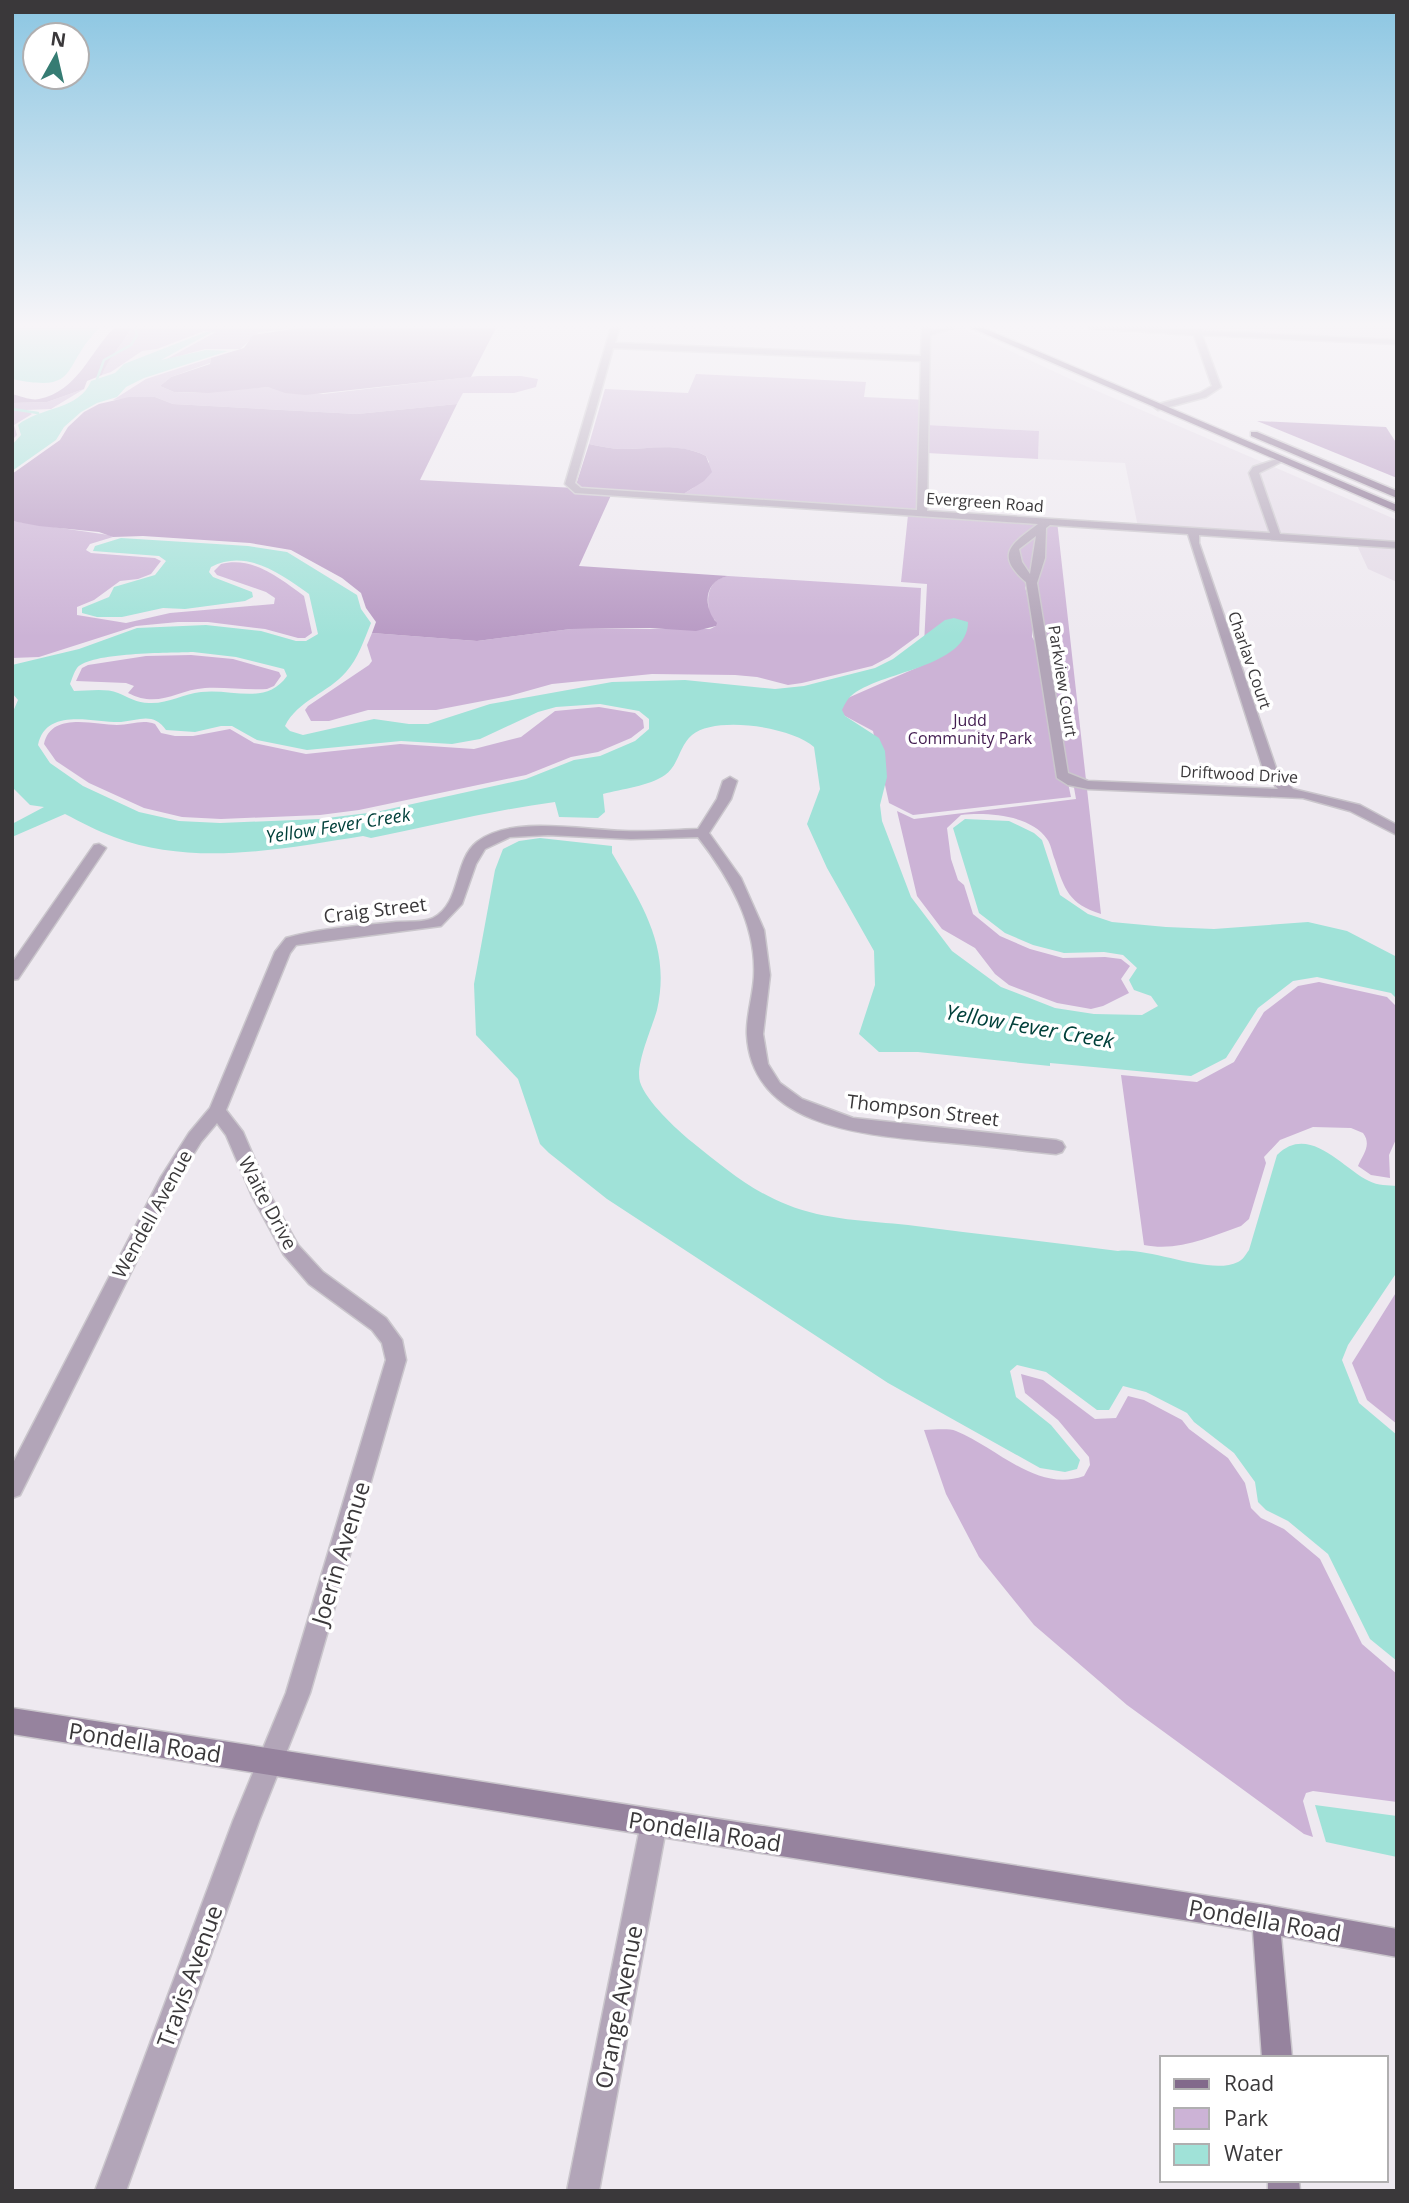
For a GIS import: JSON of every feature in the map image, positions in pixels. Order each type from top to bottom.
[{"type":"main road","points":[[1214,431],[1397,509]]},
{"type":"main road","points":[[1246,431],[1397,495]]},
{"type":"main road","name":"Pondella Road","points":[[12,1721],[1266,1919],[1397,1943]]},
{"type":"main road","points":[[1266,1919],[1277,2056]]},
{"type":"street","name":"Evergreen Road","points":[[585,431],[570,484],[572,488],[587,493],[922,514],[1045,525],[1193,531],[1397,545]]},
{"type":"street","points":[[922,514],[924,431]]},
{"type":"street","points":[[1276,537],[1254,473],[1256,469],[1280,459]]},
{"type":"street","name":"Parkview Court","points":[[1031,580],[1035,578],[1045,525]]},
{"type":"street","name":"Parkview Court","points":[[1031,580],[1025,577],[1013,553],[1022,540],[1045,525]]},
{"type":"street","name":"Charlav Court","points":[[1193,531],[1194,543],[1271,772],[1288,792]]},
{"type":"street","name":"Parkview Court","points":[[1031,580],[1060,766],[1062,775],[1073,782]]},
{"type":"street","points":[[702,833],[724,799],[730,781]]},
{"type":"street","name":"Driftwood Drive","points":[[1073,782],[1109,786],[1288,792],[1320,797],[1355,808],[1397,831]]},
{"type":"street","name":"Craig Street","points":[[291,941],[314,936],[436,923],[450,914],[457,904],[479,847],[498,836],[538,831],[622,835],[702,833]]},
{"type":"street","name":"Thompson Street","points":[[702,833],[746,904],[757,934],[762,965],[762,993],[755,1037],[757,1051],[769,1079],[781,1093],[815,1114],[854,1125],[1056,1147]]},
{"type":"street","points":[[12,975],[99,848]]},
{"type":"street","name":"Wendell Avenue","points":[[12,1488],[110,1290],[154,1208],[202,1126],[217,1111],[283,952],[291,941]]},
{"type":"street","name":"Waite Drive","points":[[217,1111],[234,1132],[248,1171],[291,1250],[316,1278],[379,1324],[392,1340]]},
{"type":"street","name":"Joerin Avenue","points":[[270,1762],[298,1693],[367,1464],[396,1360],[392,1340]]},
{"type":"street","name":"Travis Avenue","points":[[110,2191],[270,1762]]},
{"type":"street","name":"Orange Avenue","points":[[583,2191],[654,1823]]},
{"type":"shaded area","points":[[66,431],[444,431],[420,480],[575,488],[589,444],[618,449],[686,449],[706,456],[712,472],[704,481],[685,493],[684,498],[612,493],[579,566],[728,576],[714,583],[708,596],[709,610],[717,623],[716,626],[696,631],[650,628],[571,629],[477,641],[372,633],[376,622],[366,608],[361,593],[342,578],[291,550],[250,543],[143,536],[113,537],[99,532],[12,521],[12,474],[60,440]]},
{"type":"shaded area","points":[[1035,431],[1190,431],[1397,520],[1397,582],[1368,569],[1355,541],[1138,527],[1125,463],[1038,459],[1039,431]]},
{"type":"shaded area","points":[[1281,431],[1388,431],[1397,444],[1397,478]]},
{"type":"green space","points":[[12,431],[16,431],[17,435],[12,440]]},
{"type":"green space","points":[[593,431],[1039,431],[1038,459],[927,453],[927,512],[1057,521],[1101,914],[1082,905],[1069,894],[1047,839],[1040,831],[1020,820],[995,815],[961,815],[947,828],[951,859],[958,880],[964,885],[973,914],[1000,936],[1030,949],[1063,958],[1121,959],[1130,966],[1121,979],[1129,993],[1091,1009],[1057,1003],[1009,985],[995,974],[975,948],[942,929],[917,896],[897,811],[914,819],[1076,799],[1073,782],[1060,761],[1030,587],[1041,524],[684,498],[709,462],[706,456],[686,449],[618,449],[589,444]]},
{"type":"green space","name":"Judd Community Park","points":[[908,515],[1037,524],[1037,557],[1033,574],[1025,587],[1033,618],[1032,637],[1041,652],[1054,762],[1068,783],[1071,797],[913,815],[889,803],[873,731],[845,716],[834,704],[923,665],[927,584],[901,582]]},
{"type":"green space","points":[[12,521],[109,535],[113,537],[90,544],[86,550],[91,553],[155,558],[161,561],[151,574],[120,581],[94,600],[77,607],[77,615],[126,623],[170,613],[274,604],[275,598],[266,592],[217,575],[214,571],[221,564],[233,562],[265,570],[304,596],[312,633],[305,638],[298,638],[265,629],[208,622],[178,622],[136,626],[39,657],[12,658]]},
{"type":"green space","points":[[728,576],[921,588],[919,635],[872,666],[788,685],[757,677],[735,675],[652,674],[552,684],[509,696],[436,710],[368,710],[329,721],[311,721],[305,710],[369,665],[372,661],[367,645],[372,633],[477,641],[571,629],[710,629],[716,626],[715,620],[710,617],[710,591],[716,581]]},
{"type":"green space","points":[[191,655],[233,659],[279,672],[281,676],[274,686],[267,689],[205,688],[158,699],[128,693],[134,686],[126,683],[76,681],[82,668],[88,665],[146,656]]},
{"type":"green space","points":[[599,707],[635,713],[643,720],[644,728],[631,738],[598,752],[571,757],[526,775],[359,810],[320,815],[221,819],[182,817],[144,808],[89,783],[56,761],[44,744],[48,734],[64,723],[117,725],[146,722],[155,724],[161,733],[175,736],[193,736],[230,729],[254,743],[306,754],[400,744],[474,749],[521,737],[555,711]]},
{"type":"green space","points":[[1319,982],[1387,997],[1397,1007],[1397,1137],[1389,1155],[1390,1178],[1371,1175],[1358,1166],[1367,1146],[1363,1133],[1351,1128],[1313,1127],[1280,1140],[1264,1157],[1266,1163],[1249,1219],[1241,1226],[1181,1245],[1144,1245],[1121,1075],[1197,1082],[1234,1062],[1264,1012],[1298,986]]},
{"type":"green space","points":[[1397,1291],[1397,1424],[1367,1400],[1352,1363]]},
{"type":"green space","points":[[1021,1374],[1043,1380],[1095,1419],[1116,1418],[1128,1396],[1144,1400],[1182,1420],[1189,1429],[1228,1458],[1245,1483],[1251,1508],[1261,1518],[1284,1529],[1320,1559],[1362,1644],[1397,1674],[1397,1802],[1313,1791],[1306,1793],[1303,1801],[1313,1837],[1304,1834],[1127,1705],[1034,1625],[979,1557],[946,1494],[924,1430],[956,1431],[1018,1466],[1050,1479],[1067,1480],[1084,1476],[1090,1465],[1089,1457],[1058,1420],[1025,1393]]},
{"type":"water","points":[[20,431],[62,431],[56,440],[12,471],[12,445],[21,435]]},
{"type":"water","name":"Yellow Fever Creek","points":[[121,538],[248,546],[287,552],[357,595],[361,609],[371,623],[346,672],[297,710],[285,726],[290,731],[303,735],[374,719],[428,724],[490,704],[612,682],[685,680],[775,689],[804,686],[875,668],[893,659],[945,620],[954,618],[968,622],[964,637],[954,649],[920,667],[864,688],[850,697],[842,710],[845,716],[879,738],[885,751],[887,777],[880,805],[882,821],[911,897],[952,951],[1001,987],[1055,1008],[1094,1014],[1142,1015],[1158,1006],[1151,996],[1134,990],[1129,980],[1137,968],[1123,955],[1104,952],[1064,953],[1033,945],[1005,933],[979,913],[953,828],[965,819],[1009,821],[1042,840],[1060,895],[1088,914],[1112,922],[1166,927],[1214,929],[1308,922],[1347,931],[1397,957],[1397,999],[1391,993],[1317,977],[1293,981],[1258,1008],[1226,1058],[1191,1076],[1050,1063],[1050,1066],[918,1052],[879,1052],[859,1034],[875,985],[874,951],[827,868],[807,824],[820,789],[814,747],[789,734],[754,726],[718,726],[692,735],[684,744],[670,771],[659,779],[603,794],[605,812],[598,818],[559,817],[555,802],[371,838],[363,836],[238,853],[175,851],[144,846],[108,835],[65,814],[12,837],[12,824],[44,807],[30,805],[12,787],[12,714],[18,700],[12,693],[12,665],[79,649],[137,628],[206,625],[261,631],[296,641],[306,641],[318,634],[309,594],[263,566],[237,560],[211,567],[209,572],[213,577],[252,592],[253,597],[245,601],[185,609],[163,608],[122,617],[97,617],[82,613],[82,608],[109,597],[114,587],[155,575],[166,561],[159,556],[93,551],[95,546]],"holes":[[[193,652],[236,657],[284,669],[287,676],[269,691],[248,694],[201,692],[156,703],[140,702],[108,691],[74,691],[70,684],[77,668],[97,659],[131,654]],[[600,704],[639,711],[649,719],[649,729],[635,741],[600,756],[574,760],[526,779],[376,812],[319,819],[220,823],[179,821],[139,812],[83,786],[50,763],[38,745],[43,733],[51,725],[61,721],[85,719],[121,722],[146,718],[156,721],[166,730],[195,732],[232,726],[257,740],[307,750],[401,741],[452,744],[480,739],[538,712],[556,707]]]},
{"type":"water","points":[[540,838],[612,846],[612,853],[644,910],[657,947],[660,967],[657,1010],[639,1075],[648,1098],[678,1130],[726,1169],[762,1193],[788,1205],[847,1219],[1131,1251],[1212,1266],[1240,1261],[1249,1250],[1277,1155],[1289,1146],[1313,1146],[1325,1151],[1369,1181],[1379,1185],[1397,1186],[1397,1272],[1348,1345],[1342,1360],[1359,1403],[1397,1435],[1397,1661],[1370,1639],[1328,1554],[1288,1521],[1266,1510],[1258,1502],[1255,1482],[1234,1453],[1194,1422],[1187,1413],[1146,1392],[1123,1386],[1109,1410],[1097,1410],[1046,1372],[1017,1365],[1010,1371],[1016,1397],[1051,1425],[1080,1460],[1077,1469],[1065,1472],[1040,1468],[888,1383],[607,1199],[549,1153],[540,1144],[518,1079],[476,1035],[474,984],[495,870],[503,849],[519,841]]},
{"type":"water","points":[[1315,1805],[1397,1816],[1397,1857],[1326,1842]]}]
